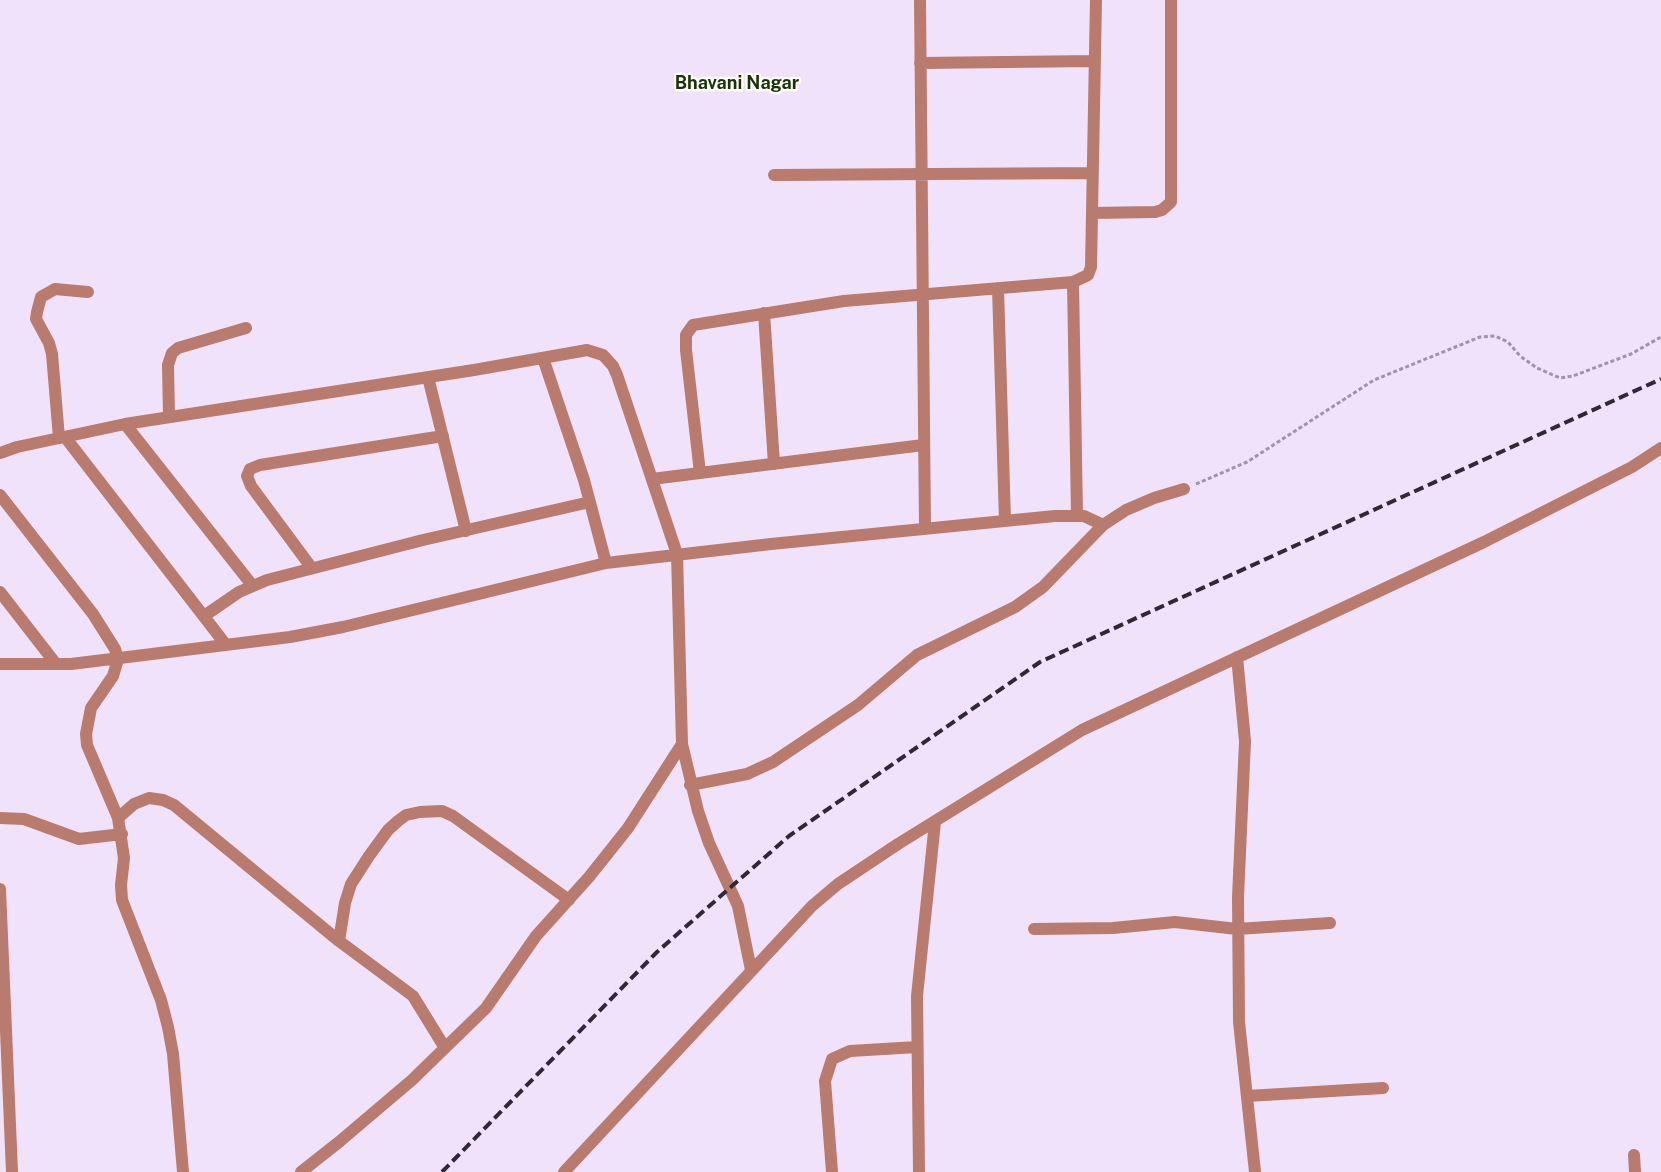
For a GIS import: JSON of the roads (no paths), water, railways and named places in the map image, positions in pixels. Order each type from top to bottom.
[{"type":"street","points":[[920,0],[921,294],[925,528]]},
{"type":"street","points":[[700,473],[686,335],[693,325],[844,301],[1073,282],[1083,279],[1091,267],[1096,0]]},
{"type":"street","points":[[1092,213],[1155,212],[1162,210],[1171,202],[1171,0]]},
{"type":"street","points":[[920,63],[1094,61]]},
{"type":"street","points":[[774,175],[1092,173]]},
{"type":"street","points":[[1073,282],[1076,515]]},
{"type":"street","points":[[88,292],[55,288],[41,297],[36,312],[36,319],[49,343],[52,354],[62,437],[226,645]]},
{"type":"street","points":[[998,288],[1005,521]]},
{"type":"street","points":[[764,313],[774,464]]},
{"type":"street","points":[[169,417],[168,364],[172,353],[178,348],[246,328]]},
{"type":"street","points":[[0,453],[62,437],[125,424],[588,350],[603,355],[607,358],[617,375],[677,554],[682,744],[690,785],[709,843],[734,894],[751,970]]},
{"type":"street","points":[[543,358],[590,502],[606,563]]},
{"type":"street","points":[[428,377],[466,530]]},
{"type":"street","points":[[125,424],[252,585]]},
{"type":"street","points":[[311,568],[251,486],[247,476],[250,469],[260,465],[443,436]]},
{"type":"street","points":[[652,479],[923,445]]},
{"type":"street","points":[[564,1172],[751,970],[812,906],[838,884],[1082,730],[1484,542],[1632,467],[1661,448]]},
{"type":"street","points":[[690,785],[747,774],[773,762],[858,705],[917,655],[1015,607],[1043,587],[1103,525],[1126,510],[1184,489]]},
{"type":"street","points":[[0,495],[93,614],[110,640],[118,658],[113,676],[91,708],[86,734],[94,765],[118,818],[122,834],[124,858],[121,885],[122,900],[161,1000],[173,1054],[183,1172]]},
{"type":"street","points":[[204,616],[252,585],[311,568],[590,502]]},
{"type":"street","points":[[0,664],[71,664],[290,637],[343,627],[606,563],[677,554],[925,528],[1076,515],[1092,519],[1103,525]]},
{"type":"street","points":[[0,592],[56,664]]},
{"type":"street","points":[[1237,657],[1244,741],[1237,929],[1239,1022],[1255,1172]]},
{"type":"street","points":[[301,1172],[365,1120],[445,1048],[486,1008],[520,956],[628,828],[682,744]]},
{"type":"street","points":[[118,818],[134,804],[149,798],[163,800],[174,805],[339,941],[412,996],[445,1048]]},
{"type":"street","points":[[339,941],[345,903],[351,884],[364,863],[388,830],[406,815],[420,812],[442,811],[453,816],[568,900]]},
{"type":"street","points":[[0,818],[24,819],[80,839],[122,834]]},
{"type":"street","points":[[919,1172],[917,996],[936,822]]},
{"type":"street","points":[[0,889],[12,1172]]},
{"type":"street","points":[[1034,929],[1113,928],[1175,922],[1237,929],[1330,923]]},
{"type":"street","points":[[832,1172],[826,1081],[832,1059],[850,1051],[917,1047]]},
{"type":"street","points":[[1247,1096],[1383,1088]]},
{"type":"street","points":[[1634,1155],[1635,1172]]},
{"type":"railway","points":[[442,1172],[657,952],[789,836],[1040,662],[1661,379]]},
{"type":"district","name":"Bhavani Nagar","points":[[737,83]]}]
